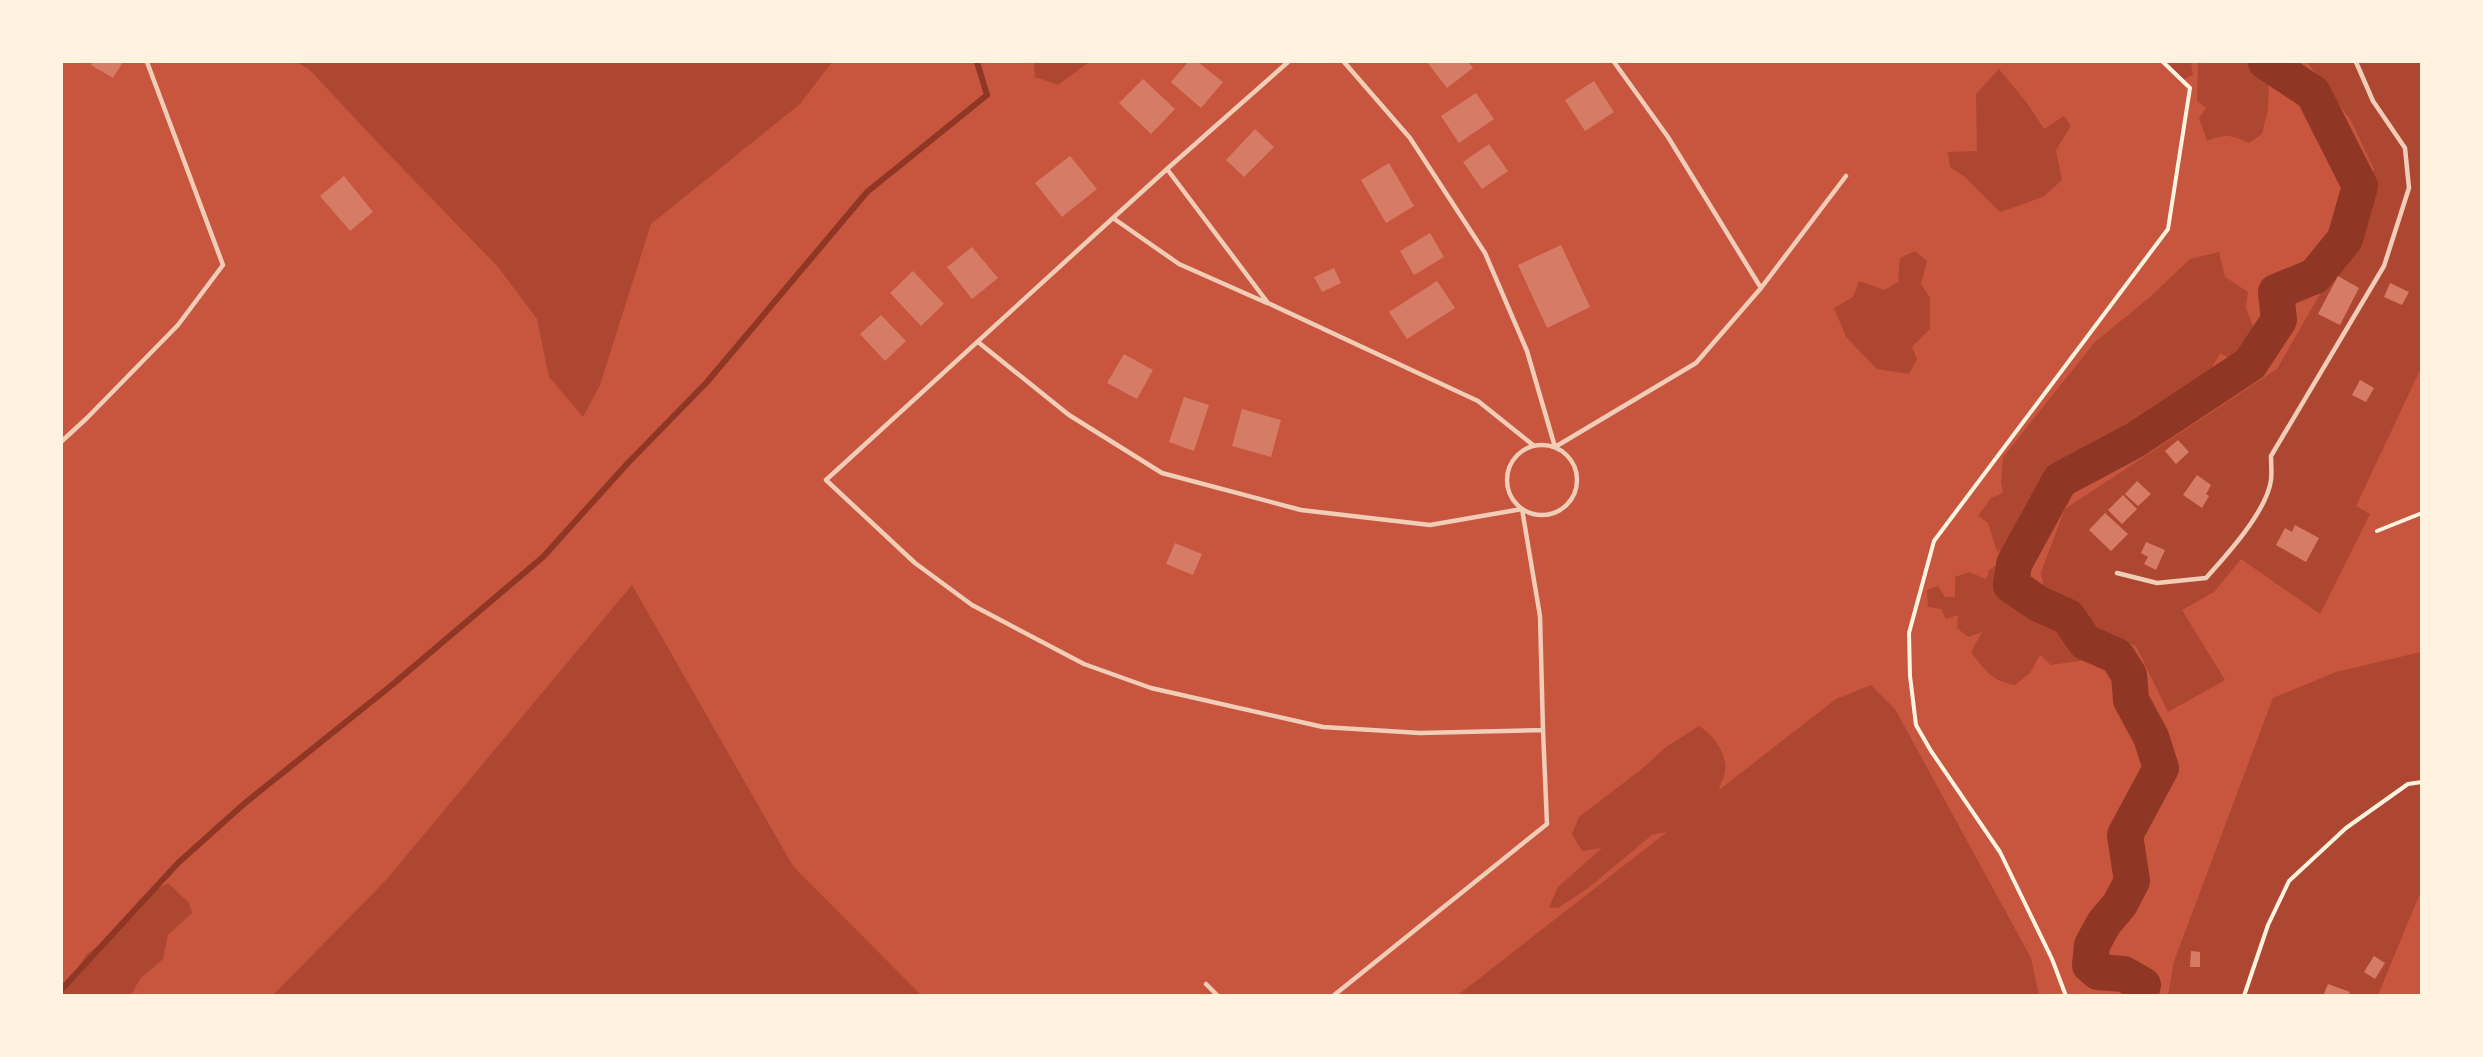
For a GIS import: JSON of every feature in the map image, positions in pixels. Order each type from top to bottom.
[{"type":"lane","points":[[62,441],[178,325],[224,265],[147,62]]},
{"type":"lane","points":[[1288,62],[1167,169],[826,480],[915,563],[972,605],[1084,664],[1151,688],[1323,727],[1420,733],[1543,730]]},
{"type":"lane","points":[[1344,62],[1410,138],[1485,253],[1527,351],[1555,447]]},
{"type":"lane","points":[[1614,62],[1668,137],[1761,288]]},
{"type":"lane","points":[[2117,573],[2157,583],[2206,578],[2238,542],[2259,510],[2271,482],[2271,456],[2384,266],[2409,188],[2405,148],[2373,102],[2356,62]]},
{"type":"lane","points":[[1167,169],[1268,303]]},
{"type":"lane","points":[[1555,447],[1696,363],[1761,288],[1846,176]]},
{"type":"lane","points":[[1113,218],[1179,264],[1478,401],[1533,445]]},
{"type":"lane","points":[[978,342],[1069,415],[1162,472],[1301,510],[1430,525],[1522,509]]},
{"type":"lane","points":[[1544,444],[1555,447],[1566,453],[1573,462],[1578,486],[1574,497],[1556,513],[1533,514],[1522,509],[1508,491],[1509,468],[1514,458],[1522,450],[1533,445],[1544,444]]},
{"type":"lane","points":[[1334,996],[1547,824],[1540,616],[1522,509]]},
{"type":"lane","points":[[1206,984],[1218,996]]},
{"type":"path","points":[[2066,996],[2052,959],[2000,852],[1931,751],[1916,725],[1910,676],[1909,633],[1934,541],[2168,229],[2190,88],[2163,62]]},
{"type":"path","points":[[2377,531],[2421,513]]},
{"type":"path","points":[[2244,996],[2268,925],[2289,881],[2346,828],[2408,784],[2421,782]]},
{"type":"shaded area","points":[[296,62],[832,62],[800,104],[651,224],[600,385],[583,417],[549,377],[537,319],[498,267],[309,69]]},
{"type":"shaded area","points":[[1034,62],[1089,62],[1058,85],[1035,77]]},
{"type":"shaded area","points":[[2165,62],[2191,62],[2193,75],[2184,79]]},
{"type":"shaded area","points":[[2198,62],[2256,62],[2269,75],[2268,109],[2262,134],[2249,143],[2228,136],[2207,141],[2199,118],[2206,108],[2197,101]]},
{"type":"shaded area","points":[[2307,62],[2421,62],[2421,368],[2356,506],[2370,514],[2320,614],[2241,559],[2214,592],[2182,610],[2225,680],[2168,712],[2136,646],[2096,630],[2044,591],[2041,572],[2065,509],[2277,369],[2359,226],[2374,169],[2350,119]]},
{"type":"shaded area","points":[[1999,69],[2027,103],[2044,129],[2064,116],[2071,126],[2056,150],[2062,180],[2043,197],[2000,212],[1965,177],[1950,167],[1948,152],[1977,151],[1976,94]]},
{"type":"shaded area","points":[[1915,251],[1927,261],[1921,284],[1930,298],[1930,329],[1912,347],[1917,359],[1909,374],[1877,369],[1846,337],[1834,308],[1853,297],[1859,281],[1884,290],[1898,282],[1900,258]]},
{"type":"shaded area","points":[[2219,252],[2225,277],[2248,292],[2246,308],[2255,332],[2247,355],[2236,362],[2220,353],[2202,386],[2140,426],[2119,432],[2089,455],[2059,471],[2012,546],[1997,552],[1988,523],[1978,516],[1991,498],[2003,493],[2001,483],[2003,457],[2095,342],[2150,297],[2190,259]]},
{"type":"shaded area","points":[[1997,565],[2002,567],[2009,576],[2006,585],[2011,592],[2011,600],[2034,606],[2062,620],[2087,650],[2086,660],[2051,665],[2040,655],[2030,673],[2015,685],[2000,681],[1981,665],[1971,652],[1982,632],[1968,637],[1957,628],[1958,615],[1946,619],[1941,609],[1928,607],[1927,590],[1938,586],[1945,597],[1955,597],[1955,577],[1969,572],[1986,579],[1989,570]]},
{"type":"shaded area","points":[[632,585],[793,866],[921,995],[273,995],[386,880]]},
{"type":"shaded area","points":[[2421,652],[2421,891],[2378,995],[2168,996],[2174,961],[2273,698],[2336,672]]},
{"type":"shaded area","points":[[1871,685],[1895,709],[2031,958],[2039,995],[1458,995],[1667,832],[1652,835],[1587,889],[1558,908],[1549,907],[1558,887],[1602,848],[1582,851],[1572,834],[1579,817],[1643,768],[1666,747],[1699,726],[1704,730],[1714,739],[1724,758],[1725,772],[1719,790],[1836,699]]},
{"type":"shaded area","points":[[168,883],[189,903],[192,913],[168,935],[163,959],[140,979],[131,995],[62,995],[69,980],[87,954],[120,931],[139,900]]},
{"type":"building","points":[[93,62],[123,62],[113,78],[91,65]]},
{"type":"building","points":[[1188,62],[1198,62],[1223,82],[1201,108],[1171,82]]},
{"type":"building","points":[[1427,62],[1468,62],[1473,68],[1447,88]]},
{"type":"building","points":[[1143,79],[1175,109],[1151,134],[1119,103]]},
{"type":"building","points":[[1594,81],[1614,112],[1585,131],[1565,100]]},
{"type":"building","points":[[1476,93],[1494,119],[1459,143],[1441,116]]},
{"type":"building","points":[[1255,129],[1274,147],[1244,177],[1226,160]]},
{"type":"building","points":[[1489,144],[1508,171],[1482,189],[1463,162]]},
{"type":"building","points":[[1070,156],[1097,189],[1062,217],[1035,183]]},
{"type":"building","points":[[1389,163],[1414,206],[1386,223],[1361,180]]},
{"type":"building","points":[[344,176],[373,212],[350,231],[320,196]]},
{"type":"building","points":[[1430,233],[1444,257],[1414,275],[1400,251]]},
{"type":"building","points":[[1561,245],[1590,307],[1547,328],[1518,265]]},
{"type":"building","points":[[972,247],[998,278],[972,299],[947,267]]},
{"type":"building","points":[[1334,268],[1341,283],[1322,292],[1314,277]]},
{"type":"building","points":[[913,271],[944,304],[921,326],[890,293]]},
{"type":"building","points":[[2338,276],[2359,288],[2340,325],[2318,314]]},
{"type":"building","points":[[1437,281],[1455,308],[1407,339],[1389,312]]},
{"type":"building","points":[[2390,283],[2409,292],[2402,305],[2384,297]]},
{"type":"building","points":[[881,315],[906,341],[885,361],[860,334]]},
{"type":"building","points":[[1124,354],[1153,370],[1137,399],[1107,383]]},
{"type":"building","points":[[2360,380],[2374,388],[2366,402],[2352,395]]},
{"type":"building","points":[[1184,397],[1209,405],[1194,451],[1169,442]]},
{"type":"building","points":[[1242,409],[1281,420],[1271,457],[1232,446]]},
{"type":"building","points":[[2178,440],[2189,452],[2176,464],[2165,451]]},
{"type":"building","points":[[2197,475],[2211,485],[2206,494],[2209,496],[2202,508],[2183,495]]},
{"type":"building","points":[[2137,481],[2151,494],[2138,506],[2125,494]]},
{"type":"building","points":[[2123,495],[2137,509],[2122,524],[2108,510]]},
{"type":"building","points":[[2105,513],[2128,534],[2111,551],[2089,530]]},
{"type":"building","points":[[2295,525],[2319,538],[2306,562],[2276,545],[2285,528],[2292,532]]},
{"type":"building","points":[[2146,542],[2165,550],[2156,570],[2144,564],[2148,557],[2141,553]]},
{"type":"building","points":[[1175,543],[1202,554],[1193,575],[1166,564]]},
{"type":"building","points":[[2191,951],[2200,952],[2200,967],[2190,967]]},
{"type":"building","points":[[2374,956],[2385,963],[2375,979],[2364,972]]},
{"type":"building","points":[[2328,984],[2350,992],[2348,996],[2323,996]]},
{"type":"waterway","points":[[62,989],[178,863],[245,803],[392,685],[543,557],[627,464],[707,382],[867,192],[987,95],[977,62]]},
{"type":"waterway","points":[[2140,996],[2143,985],[2124,974],[2098,972],[2090,965],[2092,945],[2104,923],[2120,904],[2132,881],[2125,835],[2161,768],[2151,737],[2131,700],[2129,675],[2117,656],[2085,642],[2068,617],[2039,604],[2011,585],[2014,564],[2060,480],[2135,440],[2250,364],[2279,320],[2276,292],[2315,276],[2345,239],[2360,186],[2313,93],[2266,62]]}]
